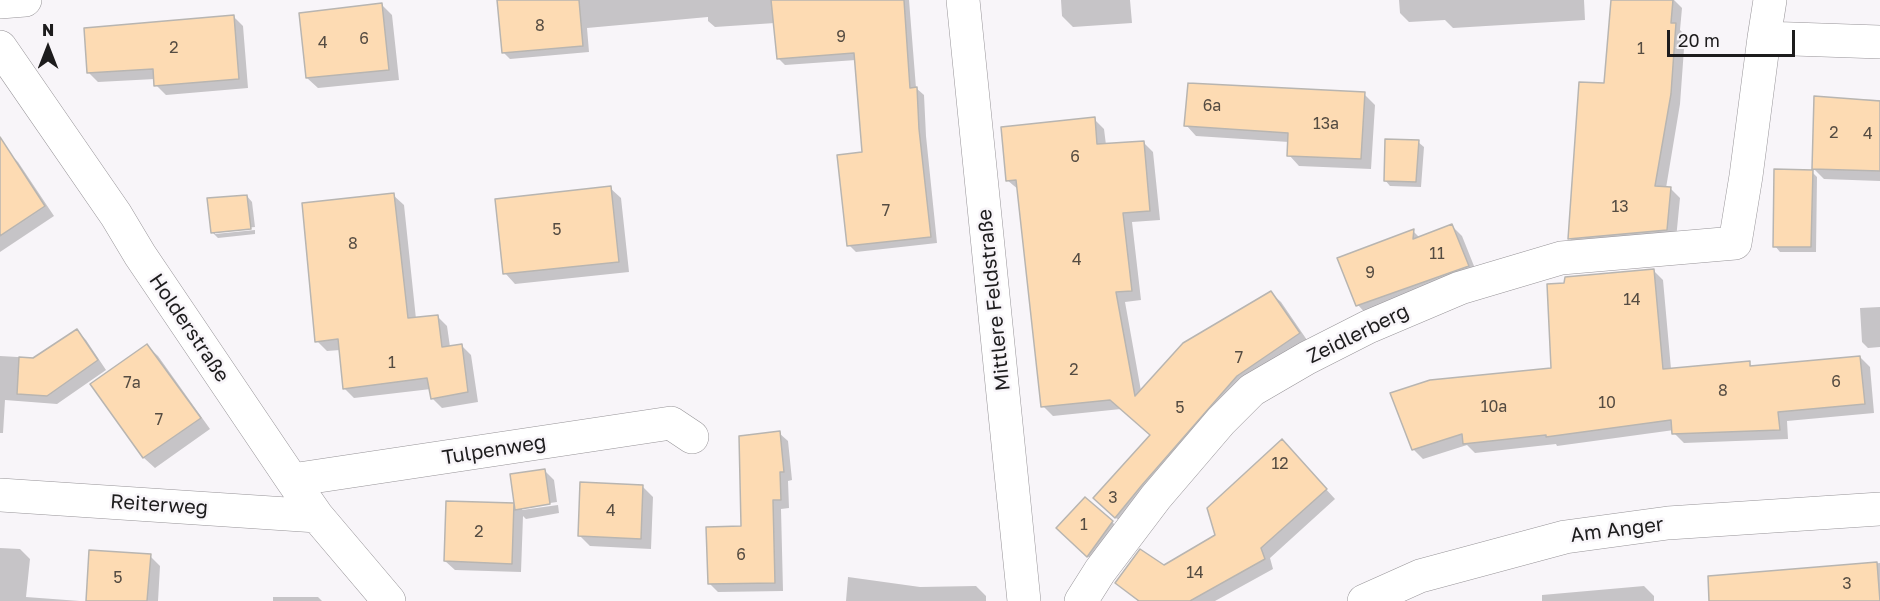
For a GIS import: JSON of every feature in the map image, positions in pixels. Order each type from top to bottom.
[{"type":"street","points":[[0,2],[25,0]]},
{"type":"street","name":"Mittlere Feldstraße","points":[[963,0],[1024,601]]},
{"type":"street","points":[[1770,0],[1764,38],[1880,42]]},
{"type":"street","name":"Zeidlerberg","points":[[1080,601],[1156,497],[1221,421],[1252,390],[1307,358],[1368,327],[1460,288],[1561,258],[1734,243],[1746,176],[1764,38]]},
{"type":"street","name":"Holderstraße","points":[[0,47],[116,215],[140,255],[291,480],[317,516],[389,601]]},
{"type":"street","name":"Tulpenweg","points":[[291,480],[671,423],[692,437]]},
{"type":"street","name":"Reiterweg","points":[[0,495],[317,516]]},
{"type":"street","name":"Am Anger","points":[[1364,601],[1420,576],[1565,537],[1668,523],[1880,508]]},
{"type":"building","points":[[497,0],[579,0],[583,46],[502,53]]},
{"type":"building","points":[[771,0],[904,0],[910,88],[917,87],[919,129],[931,237],[847,246],[837,155],[862,152],[854,53],[777,59]]},
{"type":"building","points":[[1611,0],[1673,0],[1671,23],[1676,23],[1671,94],[1655,186],[1671,187],[1667,230],[1568,239],[1579,82],[1604,83]]},
{"type":"building","points":[[382,3],[389,70],[306,78],[299,13]]},
{"type":"building","points":[[234,15],[239,79],[154,86],[153,69],[87,73],[84,28]]},
{"type":"building","points":[[1188,83],[1365,92],[1361,159],[1287,156],[1288,133],[1184,126]]},
{"type":"building","points":[[1814,96],[1880,101],[1880,171],[1812,169]]},
{"type":"building","points":[[1095,117],[1097,144],[1144,141],[1150,211],[1123,213],[1132,291],[1116,292],[1135,396],[1183,343],[1271,291],[1300,333],[1237,376],[1115,518],[1093,498],[1150,435],[1110,400],[1041,407],[1016,180],[1006,181],[1001,127]]},
{"type":"building","points":[[0,137],[45,206],[0,236]]},
{"type":"building","points":[[1385,139],[1419,140],[1416,182],[1384,181]]},
{"type":"building","points":[[1774,169],[1813,170],[1811,247],[1773,247]]},
{"type":"building","points":[[611,186],[619,262],[503,274],[495,199]]},
{"type":"building","points":[[394,193],[408,318],[438,315],[442,347],[462,344],[468,392],[431,399],[427,378],[343,389],[338,339],[315,342],[302,203]]},
{"type":"building","points":[[247,195],[251,229],[211,233],[207,198]]},
{"type":"building","points":[[1452,224],[1469,266],[1356,306],[1337,258],[1414,229],[1413,239]]},
{"type":"building","points":[[1654,269],[1663,369],[1750,361],[1750,366],[1860,356],[1865,404],[1778,412],[1780,430],[1672,434],[1671,420],[1546,437],[1546,435],[1463,444],[1462,434],[1412,450],[1390,393],[1430,380],[1551,368],[1547,284],[1564,283],[1565,277]]},
{"type":"building","points":[[77,329],[98,360],[47,396],[17,394],[19,357],[33,358]]},
{"type":"building","points":[[147,344],[201,418],[143,458],[90,384]]},
{"type":"building","points":[[780,431],[784,472],[780,472],[781,500],[773,500],[775,583],[708,584],[706,527],[741,526],[739,436]]},
{"type":"building","points":[[1282,439],[1327,489],[1261,548],[1265,559],[1190,601],[1139,601],[1115,583],[1140,549],[1164,565],[1215,535],[1207,508]]},
{"type":"building","points":[[545,469],[550,504],[515,510],[510,474]]},
{"type":"building","points":[[580,482],[643,485],[641,539],[578,536]]},
{"type":"building","points":[[1085,497],[1113,521],[1087,557],[1056,528]]},
{"type":"building","points":[[446,501],[514,503],[512,564],[444,561]]},
{"type":"building","points":[[89,550],[151,554],[147,601],[86,601]]},
{"type":"building","points":[[1877,562],[1880,601],[1709,601],[1708,576]]}]
